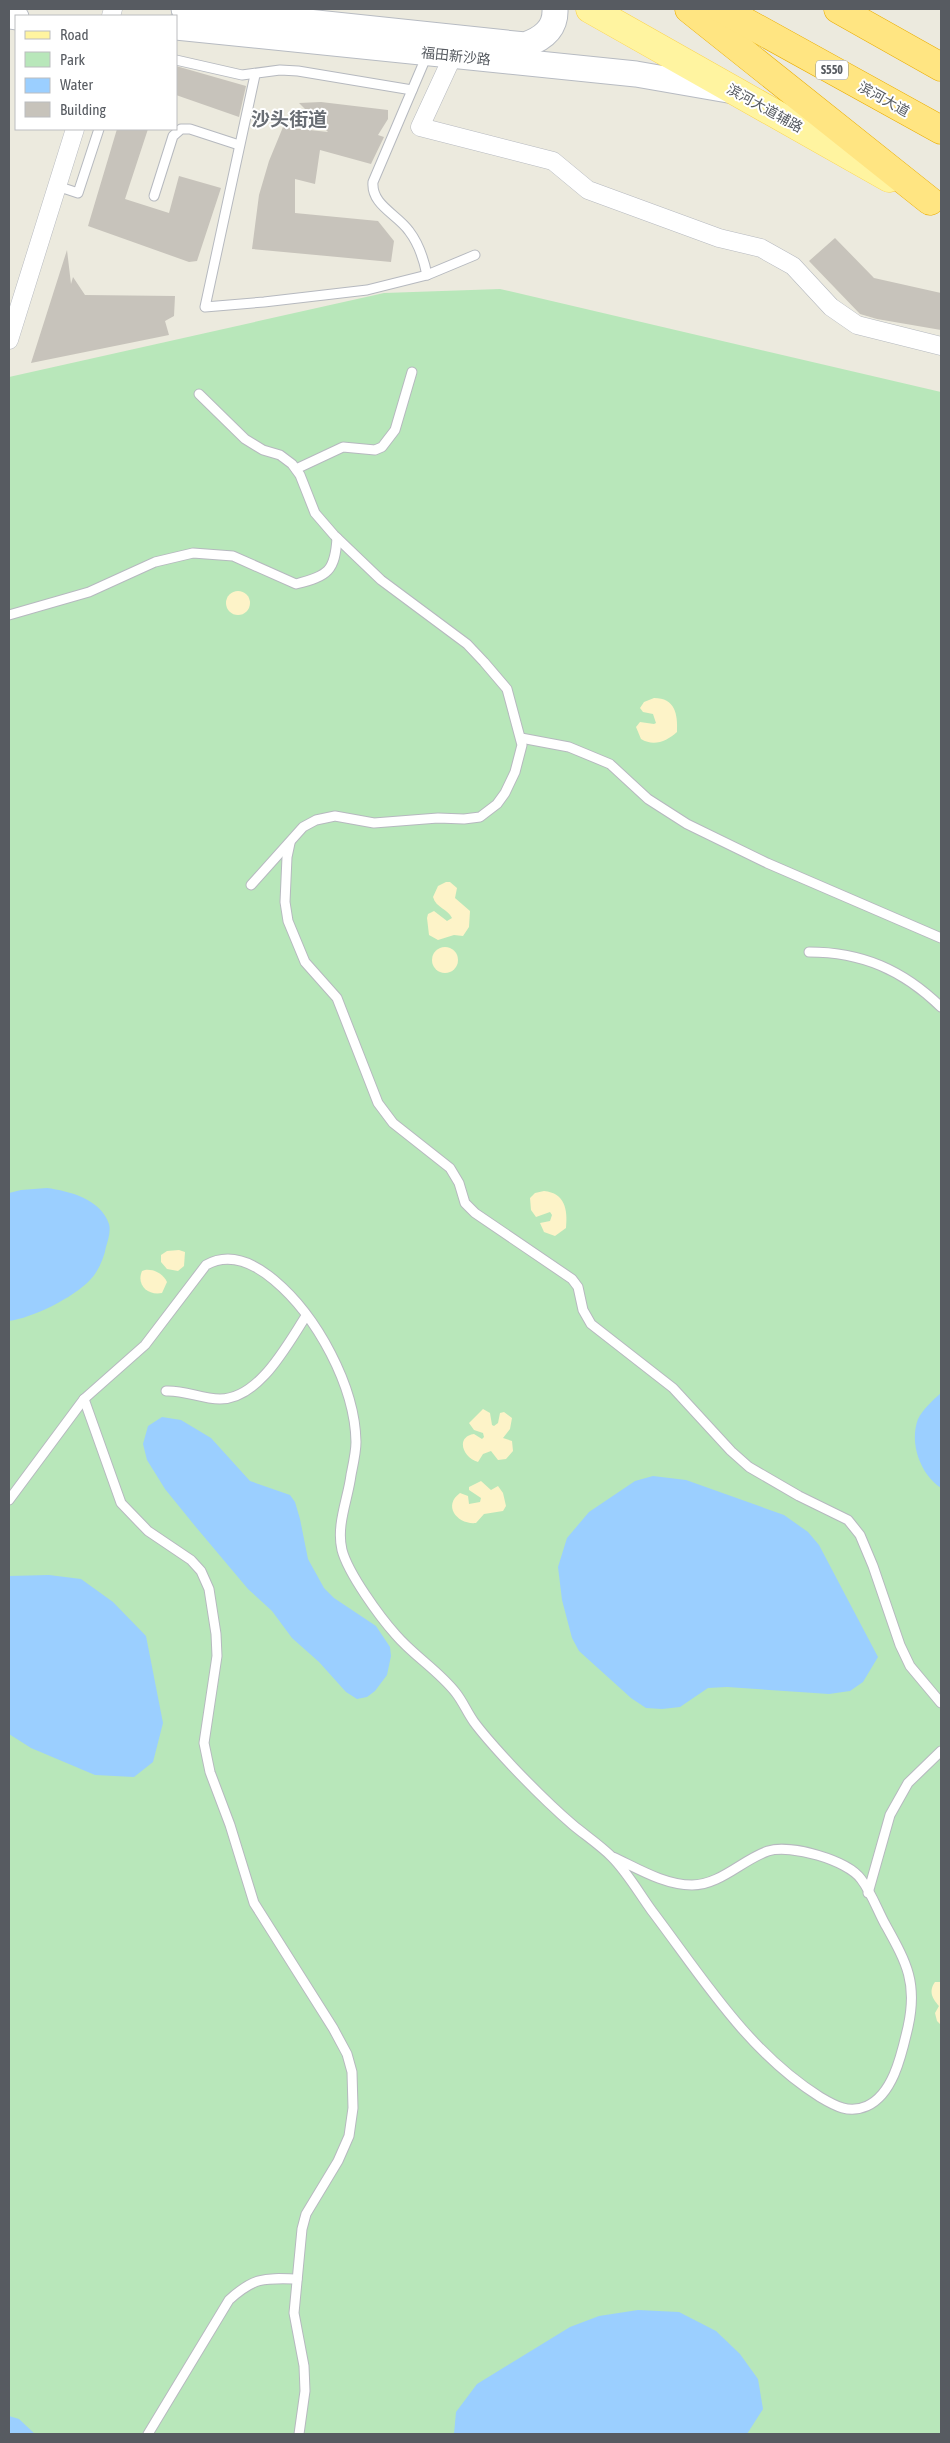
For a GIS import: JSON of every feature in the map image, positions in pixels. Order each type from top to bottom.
[{"type":"highway","points":[[689,9],[936,204]]},
{"type":"highway","name":"滨河大道","points":[[722,9],[941,130]]},
{"type":"highway","points":[[838,9],[941,67]]},
{"type":"main road","name":"滨河大道辅路","points":[[590,9],[936,204]]},
{"type":"street","name":"福田新沙路","points":[[184,9],[457,47],[735,91]]},
{"type":"street","name":"福田新沙路","points":[[457,47],[524,45],[540,39],[551,28],[555,9]]},
{"type":"street","name":"福田新沙路","points":[[178,27],[432,44]]},
{"type":"street","points":[[457,47],[420,127],[553,162],[588,190],[719,238],[760,248],[792,266],[831,307],[857,325],[941,346]]},
{"type":"street","points":[[9,340],[75,130]]},
{"type":"lane","points":[[427,275],[424,260],[410,232],[401,221],[377,201],[372,192],[373,182],[432,44]]},
{"type":"lane","points":[[178,60],[242,75],[280,70],[298,71],[412,90]]},
{"type":"lane","points":[[255,74],[205,306],[264,302],[367,290],[427,275],[475,255]]},
{"type":"lane","points":[[154,196],[173,136],[181,129],[190,129],[239,145]]},
{"type":"lane","points":[[57,186],[78,193],[99,130]]},
{"type":"lane","points":[[296,469],[343,447],[375,450],[382,447],[395,430],[412,372]]},
{"type":"lane","points":[[199,394],[215,408],[236,432],[255,446],[280,455],[296,469],[305,485],[315,513],[337,538],[381,580],[467,644],[484,662],[507,689],[522,745],[515,772],[505,793],[496,804],[480,817],[374,822],[335,816],[316,820],[303,827],[251,885]]},
{"type":"lane","points":[[9,615],[89,592],[155,562],[193,553],[234,556],[296,584],[323,576],[331,568],[334,562],[337,538]]},
{"type":"lane","points":[[521,738],[569,747],[610,764],[648,799],[687,824],[767,863],[941,938]]},
{"type":"lane","points":[[290,843],[287,857],[285,902],[291,929],[305,962],[337,998],[378,1103],[393,1123],[450,1168],[459,1182],[465,1203],[475,1213],[572,1279],[578,1287],[583,1310],[592,1324],[673,1388],[731,1451],[749,1467],[799,1496],[848,1520],[860,1535],[873,1566],[900,1645],[910,1666],[941,1703]]},
{"type":"lane","points":[[809,952],[833,952],[859,957],[902,975],[921,987],[941,1007]]},
{"type":"lane","points":[[9,1500],[84,1398],[145,1345],[206,1265],[215,1260],[243,1260],[258,1268],[287,1291],[306,1316],[334,1358],[345,1387],[356,1442],[351,1478],[341,1523],[341,1547],[349,1568],[394,1633],[457,1694],[478,1728],[513,1767],[568,1820],[612,1858],[723,2005],[755,2043],[790,2076],[833,2105],[845,2110],[862,2108],[872,2104],[891,2079],[901,2056],[912,1995],[912,1981],[905,1961],[859,1876],[839,1863],[789,1849],[771,1850],[728,1873],[693,1885],[668,1881],[612,1858]]},
{"type":"lane","points":[[166,1391],[178,1390],[220,1399],[232,1398],[245,1391],[269,1370],[306,1316]]},
{"type":"lane","points":[[84,1398],[121,1503],[133,1518],[148,1531],[191,1560],[201,1571],[209,1589],[216,1634],[217,1656],[204,1743],[210,1772],[230,1825],[254,1903],[333,2028],[347,2054],[352,2072],[353,2108],[349,2136],[338,2161],[306,2214],[302,2229],[294,2313],[304,2366],[304,2391],[299,2434]]},
{"type":"lane","points":[[868,1893],[890,1815],[908,1783],[941,1750]]},
{"type":"lane","points":[[148,2434],[229,2300],[244,2285],[256,2280],[268,2278],[297,2279]]},
{"type":"green space","points":[[500,289],[941,392],[941,2434],[9,2434],[9,377],[384,293]]},
{"type":"sand","points":[[238,591],[247,594],[250,603],[247,612],[238,615],[229,612],[226,603],[229,594]]},
{"type":"sand","points":[[654,698],[667,701],[674,708],[677,719],[677,732],[665,740],[651,743],[641,739],[636,727],[640,722],[656,723],[653,714],[643,712],[640,708],[644,702]]},
{"type":"sand","points":[[450,882],[457,888],[455,898],[470,911],[469,927],[463,936],[454,935],[438,940],[429,935],[427,918],[428,914],[434,911],[447,921],[452,918],[448,912],[437,904],[433,897],[438,886]]},
{"type":"sand","points":[[445,947],[454,951],[458,960],[454,969],[445,973],[436,969],[432,960],[436,951]]},
{"type":"sand","points":[[544,1191],[557,1195],[564,1204],[566,1228],[555,1236],[544,1232],[540,1223],[550,1221],[552,1215],[550,1212],[536,1217],[531,1210],[530,1198],[535,1193]]},
{"type":"sand","points":[[179,1250],[185,1252],[184,1266],[178,1271],[167,1269],[161,1262],[161,1255],[167,1251]]},
{"type":"sand","points":[[142,1271],[155,1271],[165,1279],[167,1282],[162,1293],[152,1293],[144,1288],[141,1276]]},
{"type":"sand","points":[[483,1409],[490,1413],[492,1425],[494,1426],[498,1423],[500,1413],[504,1412],[512,1418],[510,1429],[503,1438],[512,1441],[513,1451],[506,1459],[498,1460],[491,1451],[483,1454],[478,1462],[468,1456],[463,1448],[464,1439],[468,1436],[474,1434],[482,1439],[484,1437],[483,1433],[474,1430],[469,1423]]},
{"type":"sand","points":[[481,1481],[491,1490],[498,1486],[503,1493],[506,1506],[503,1511],[484,1514],[476,1523],[463,1521],[454,1514],[452,1503],[460,1493],[468,1496],[469,1504],[480,1502],[481,1498],[469,1490],[469,1487]]},
{"type":"sand","points":[[935,1982],[941,1982],[941,2025],[937,2021],[935,2013],[939,2006],[933,1998],[932,1992]]},
{"type":"water","points":[[47,1188],[74,1194],[92,1202],[99,1208],[105,1215],[110,1227],[105,1251],[93,1277],[83,1287],[52,1306],[29,1316],[9,1321],[9,1193]]},
{"type":"water","points":[[941,1393],[941,1488],[927,1475],[922,1466],[918,1457],[915,1438],[920,1415]]},
{"type":"water","points":[[162,1417],[181,1420],[211,1438],[250,1481],[290,1495],[295,1502],[300,1519],[308,1559],[324,1588],[334,1598],[376,1626],[390,1647],[391,1656],[387,1675],[375,1691],[367,1697],[357,1699],[346,1692],[319,1662],[292,1638],[272,1611],[248,1589],[165,1489],[147,1460],[143,1444],[148,1426]]},
{"type":"water","points":[[653,1476],[686,1480],[784,1515],[808,1532],[819,1545],[878,1657],[863,1682],[850,1691],[829,1694],[727,1687],[708,1688],[680,1707],[646,1708],[631,1698],[579,1651],[572,1638],[562,1600],[558,1567],[567,1538],[589,1512],[635,1481]]},
{"type":"water","points":[[49,1575],[81,1579],[113,1602],[146,1636],[163,1723],[153,1762],[134,1777],[95,1775],[31,1748],[9,1734],[9,1576]]},
{"type":"water","points":[[638,2310],[679,2312],[716,2331],[740,2354],[758,2379],[763,2409],[747,2434],[454,2434],[456,2412],[477,2384],[570,2327],[599,2316]]},
{"type":"water","points":[[9,2416],[19,2419],[35,2434],[9,2434]]},
{"type":"building","points":[[178,67],[246,86],[239,117],[178,96]]},
{"type":"building","points":[[321,102],[388,110],[388,119],[378,135],[384,137],[371,164],[320,150],[315,184],[295,179],[295,213],[378,221],[394,241],[391,262],[252,249],[259,195],[269,161],[283,127],[328,132],[299,103]]},
{"type":"building","points":[[117,130],[148,130],[125,199],[169,213],[179,176],[221,188],[197,261],[189,262],[88,226]]},
{"type":"building","points":[[835,238],[874,278],[941,293],[941,330],[877,319],[860,314],[809,261]]},
{"type":"building","points":[[67,250],[71,284],[73,277],[85,295],[175,296],[174,316],[165,321],[169,335],[31,363]]},
{"type":"district","name":"沙头街道","points":[[289,119]]}]
